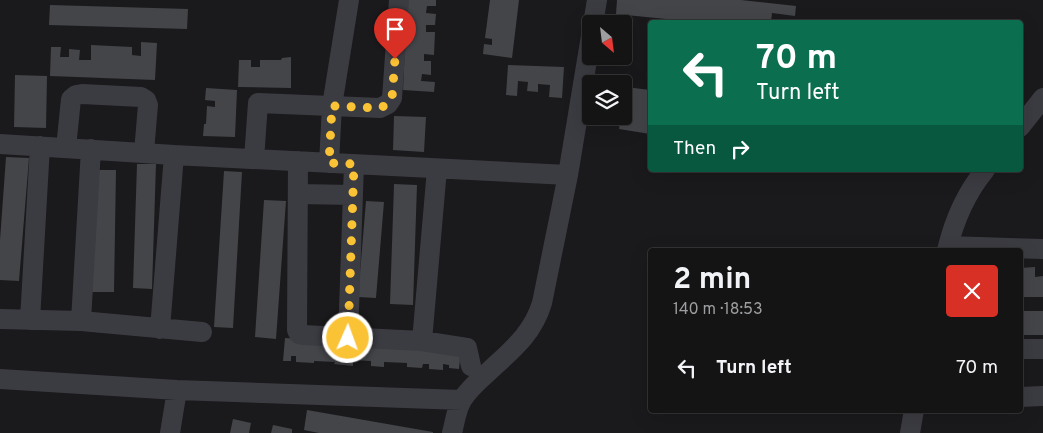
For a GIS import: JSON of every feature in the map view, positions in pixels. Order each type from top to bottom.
[{"type":"street","points":[[329,163],[332,106],[349,0]]},
{"type":"street","points":[[254,159],[258,103],[380,108],[390,102],[392,98],[400,0]]},
{"type":"street","points":[[594,15],[597,0]]},
{"type":"street","points":[[452,433],[458,408],[462,400],[478,381],[523,339],[539,315],[568,175],[586,65]]},
{"type":"street","points":[[66,148],[72,97],[78,94],[141,97],[148,105],[144,152]]},
{"type":"street","points":[[1023,123],[1043,98]]},
{"type":"street","points":[[0,144],[174,155],[568,175]]},
{"type":"street","points":[[30,320],[40,146]]},
{"type":"street","points":[[81,321],[91,149]]},
{"type":"street","points":[[160,329],[174,155]]},
{"type":"street","points":[[298,161],[297,330],[299,334],[422,341],[467,348],[471,366]]},
{"type":"street","points":[[348,338],[354,164]]},
{"type":"street","points":[[422,341],[438,169]]},
{"type":"street","points":[[948,248],[959,213],[984,172]]},
{"type":"street","points":[[298,194],[353,195]]},
{"type":"street","points":[[1023,249],[1043,249]]},
{"type":"street","points":[[0,320],[81,321],[202,332]]},
{"type":"street","points":[[1023,349],[1043,349]]},
{"type":"street","points":[[0,379],[177,390],[462,400]]},
{"type":"street","points":[[170,433],[177,390]]},
{"type":"street","points":[[1023,397],[1043,396]]},
{"type":"street","points":[[910,433],[913,413]]},
{"type":"building","points":[[407,0],[436,0],[436,6],[427,6],[426,13],[436,14],[435,25],[426,25],[426,32],[435,32],[434,55],[424,54],[424,61],[431,61],[431,75],[422,74],[421,81],[435,82],[434,92],[403,90]]},
{"type":"building","points":[[490,0],[519,0],[512,58],[483,54],[484,44],[492,45],[492,39],[485,38]]},
{"type":"building","points":[[617,0],[741,0],[796,6],[795,16],[772,13],[771,20],[676,20],[616,14]]},
{"type":"building","points":[[50,5],[188,9],[187,29],[49,25]]},
{"type":"building","points":[[141,42],[157,43],[155,80],[50,76],[51,47],[61,47],[60,57],[69,57],[69,49],[80,50],[79,60],[91,60],[91,45],[132,47],[132,55],[141,56]]},
{"type":"building","points":[[291,57],[291,88],[238,87],[239,60],[251,60],[251,67],[260,67],[260,60],[281,60],[282,58]]},
{"type":"building","points":[[508,65],[564,67],[562,98],[549,97],[550,85],[538,84],[538,92],[527,91],[528,82],[518,81],[517,96],[506,95]]},
{"type":"building","points":[[15,75],[47,76],[46,128],[14,127]]},
{"type":"building","points":[[206,88],[237,90],[235,137],[203,136],[207,106],[215,107],[215,101],[205,100]]},
{"type":"building","points":[[632,88],[648,90],[648,134],[619,129],[620,125],[632,125]]},
{"type":"building","points":[[394,116],[426,117],[424,152],[393,150]]},
{"type":"building","points":[[6,157],[29,158],[19,281],[0,280],[0,240]]},
{"type":"building","points":[[137,164],[156,164],[152,289],[133,288]]},
{"type":"building","points":[[93,170],[116,170],[114,292],[90,292]]},
{"type":"building","points":[[224,171],[242,172],[233,328],[214,327]]},
{"type":"building","points":[[394,184],[417,185],[413,305],[390,304]]},
{"type":"building","points":[[264,200],[286,201],[276,339],[255,337]]},
{"type":"building","points":[[366,201],[384,202],[376,298],[358,297]]},
{"type":"building","points":[[1035,267],[1035,277],[1043,276],[1043,297],[1023,297],[1023,268]]},
{"type":"building","points":[[1023,311],[1043,311],[1043,335],[1023,335]]},
{"type":"building","points":[[285,338],[461,349],[459,369],[449,368],[449,365],[443,364],[443,370],[429,369],[429,364],[423,364],[422,368],[407,367],[407,363],[384,362],[384,367],[371,366],[371,361],[353,360],[353,366],[334,364],[335,362],[296,362],[296,356],[291,356],[291,361],[283,361]]},
{"type":"building","points":[[307,410],[433,433],[319,433],[304,430]]},
{"type":"building","points":[[233,419],[251,423],[249,433],[230,433]]},
{"type":"building","points":[[273,425],[292,429],[292,433],[271,433]]},
{"type":"route","points":[[348,338],[354,164],[329,163],[332,106],[384,107],[392,98],[395,59]]}]
